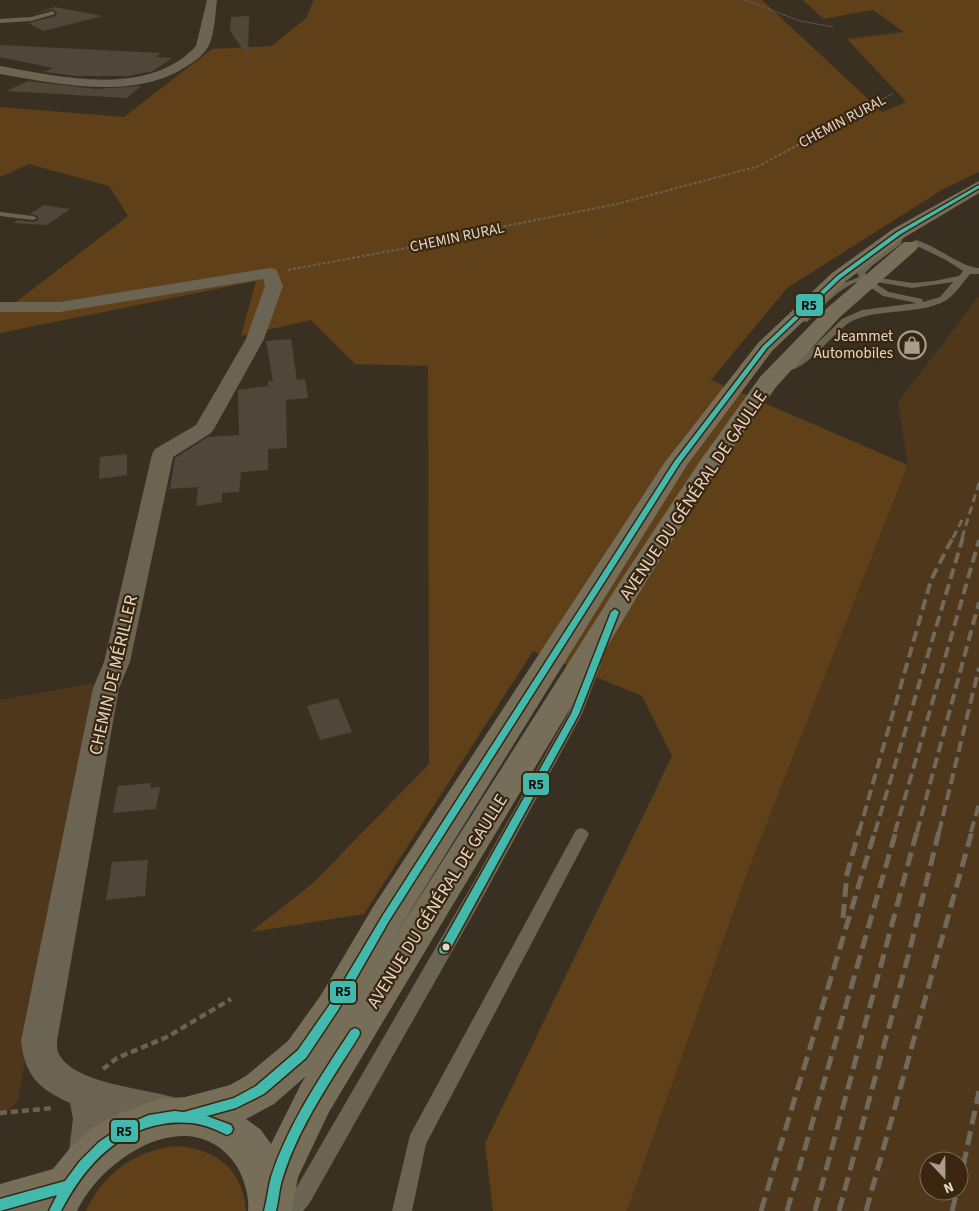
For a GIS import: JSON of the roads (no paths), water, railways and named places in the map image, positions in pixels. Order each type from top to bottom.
[{"type":"main road","name":"AVENUE DU GÉNÉRAL DE GAULLE","points":[[0,1205],[69,1185],[118,1134],[152,1120],[187,1116],[236,1103],[260,1090],[302,1054],[334,1007],[386,918],[677,462],[765,347],[838,277],[899,233],[979,186]]},
{"type":"main road","name":"AVENUE DU GÉNÉRAL DE GAULLE","points":[[269,1211],[278,1174],[315,1098],[610,619],[708,466],[768,382],[833,313],[867,280],[916,242],[979,202]]},
{"type":"main road","name":"AVENUE DU GÉNÉRAL DE GAULLE","points":[[187,1116],[210,1120],[230,1130],[248,1145],[260,1165],[268,1188],[269,1211]]},
{"type":"street","points":[[0,70],[56,80],[118,81],[162,77],[182,66],[203,47],[212,0]]},
{"type":"street","name":"CHEMIN DE MÉRILLER","points":[[0,307],[60,308],[270,273],[274,286],[255,339],[204,430],[163,454],[117,662],[106,688],[38,1041],[39,1058],[52,1074],[85,1092],[135,1108],[187,1116]]},
{"type":"street","points":[[69,1185],[92,1119],[85,1092]]},
{"type":"lane","points":[[0,21],[31,19],[53,14]]},
{"type":"lane","points":[[0,214],[33,218]]},
{"type":"lane","points":[[899,233],[897,244],[870,263],[861,273],[867,280],[892,295],[910,300],[932,302]]},
{"type":"lane","points":[[916,242],[949,258],[966,274]]},
{"type":"lane","points":[[765,347],[786,337],[844,285],[867,280],[920,285],[939,284],[979,271]]},
{"type":"lane","points":[[768,382],[816,350],[845,320],[862,313],[917,306],[943,299],[966,274]]},
{"type":"lane","points":[[290,1211],[302,1197],[454,933],[575,714],[610,619]]},
{"type":"lane","points":[[402,1211],[418,1142],[581,834]]},
{"type":"railway","points":[[962,538],[979,483]]},
{"type":"railway","points":[[953,538],[962,520]]},
{"type":"railway","points":[[859,832],[931,580],[953,537]]},
{"type":"railway","points":[[875,832],[963,537]]},
{"type":"railway","points":[[895,832],[979,540]]},
{"type":"railway","points":[[917,832],[979,602]]},
{"type":"railway","points":[[939,832],[979,668]]},
{"type":"railway","points":[[971,832],[979,804]]},
{"type":"railway","points":[[843,918],[847,874],[859,831]]},
{"type":"railway","points":[[761,1211],[875,831]]},
{"type":"railway","points":[[787,1211],[896,831]]},
{"type":"railway","points":[[815,1211],[917,831]]},
{"type":"railway","points":[[839,1211],[909,953],[939,831]]},
{"type":"railway","points":[[866,1211],[972,831]]},
{"type":"railway","points":[[966,1151],[979,1091]]},
{"type":"railway","points":[[952,1211],[954,1201]]},
{"type":"place","name":"Jeammet Automobiles","points":[[912,345]]}]
